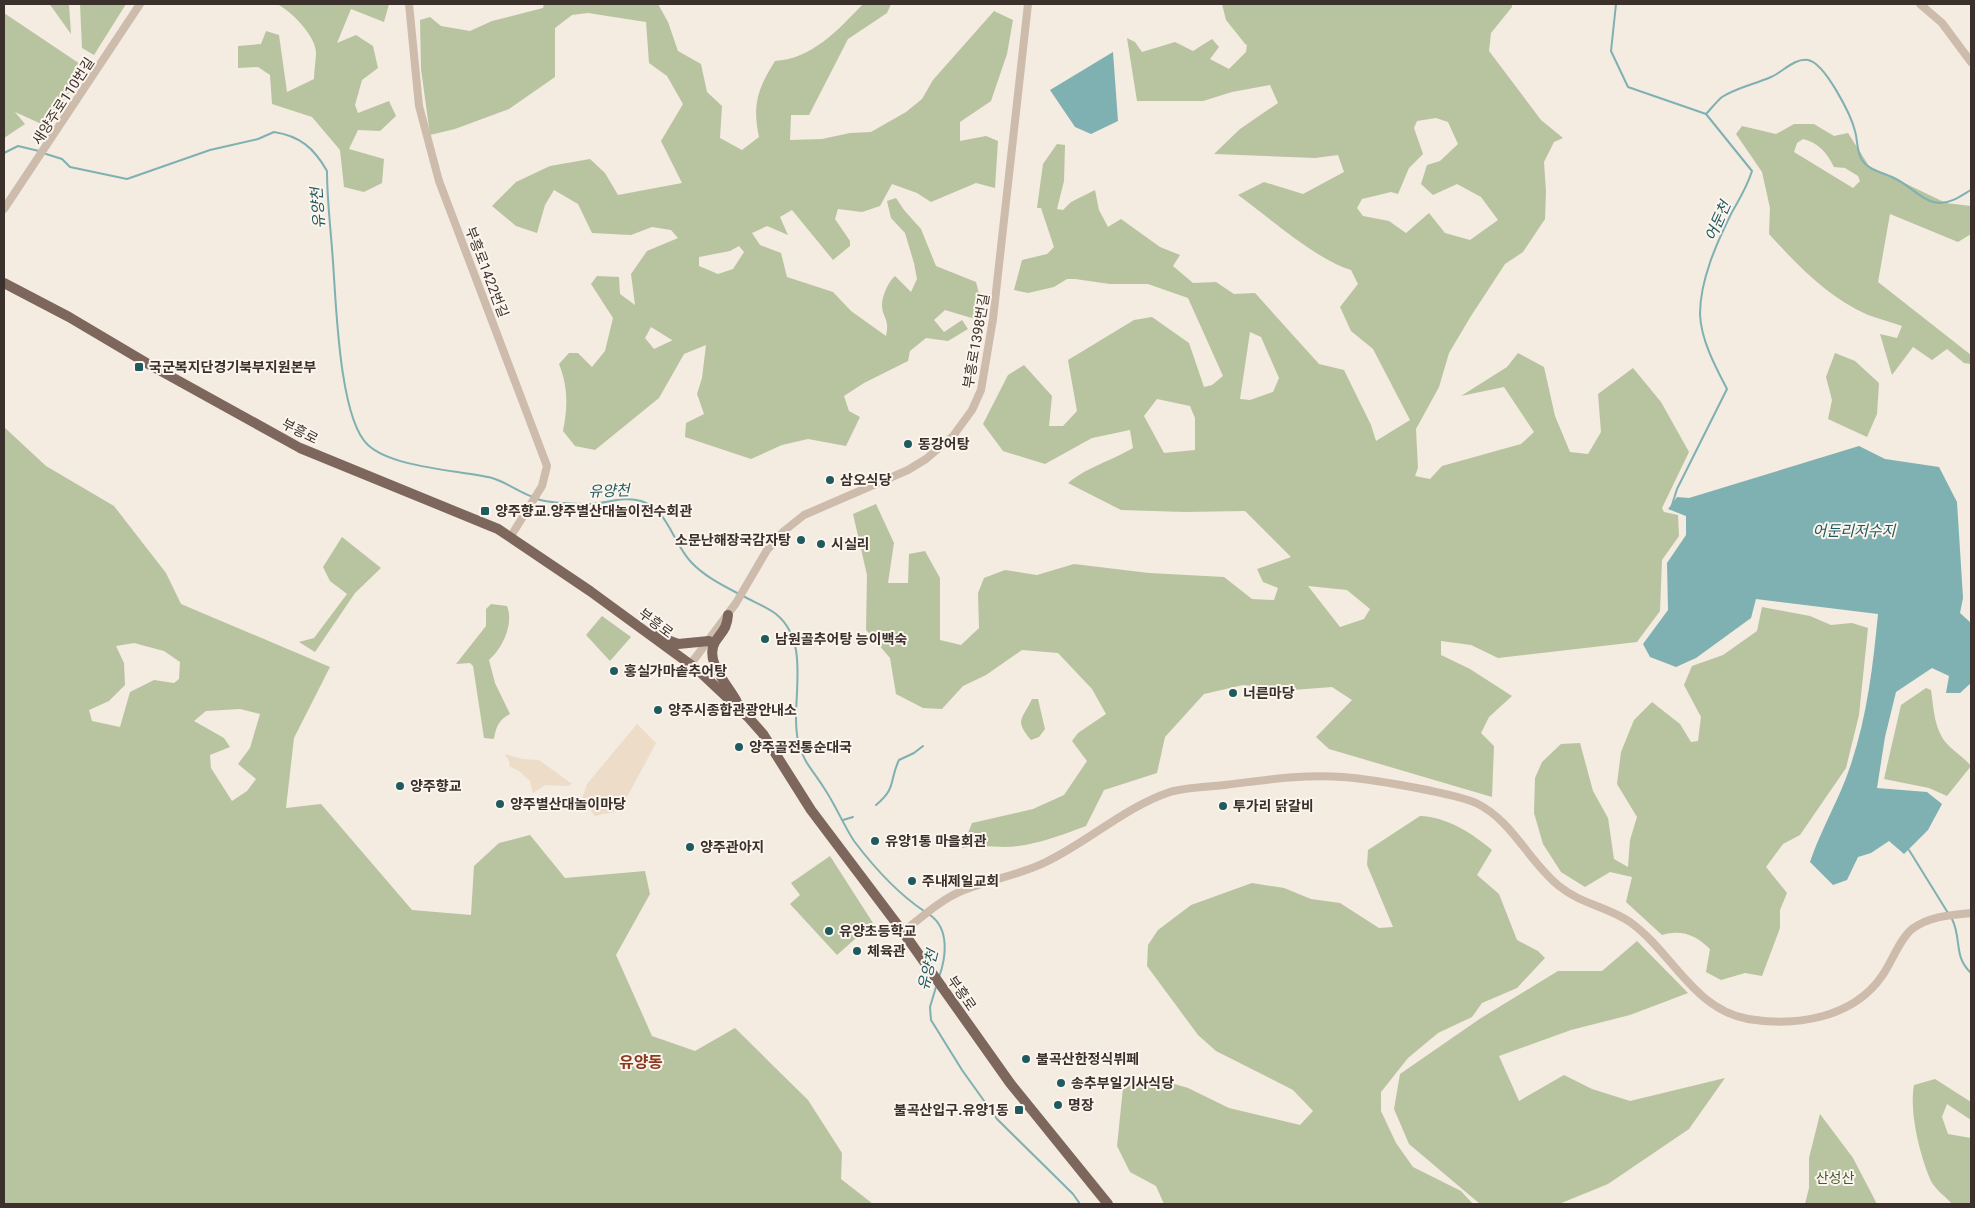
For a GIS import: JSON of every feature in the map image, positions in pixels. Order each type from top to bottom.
[{"type":"main road","name":"부흥로","points":[[4,283],[69,317],[150,365],[300,448],[488,524],[511,536],[690,665],[741,710],[778,754],[807,804],[903,932],[1010,1083],[1108,1204]]},
{"type":"main road","points":[[728,615],[727,626],[714,644],[712,659],[741,710]]},
{"type":"main road","points":[[641,630],[678,644],[709,641]]},
{"type":"street","name":"새양주로110번길","points":[[4,210],[140,4]]},
{"type":"street","name":"부흥로1422번길","points":[[409,4],[419,106],[439,181],[547,466],[542,486],[511,536]]},
{"type":"street","name":"부흥로1398번길","points":[[690,665],[728,615],[772,543],[799,518],[908,470],[926,459],[942,447],[966,421],[978,400],[984,379],[997,293],[1028,4]]},
{"type":"street","points":[[1920,4],[1946,27],[1971,62]]},
{"type":"street","points":[[903,932],[931,910],[963,890],[1044,864],[1149,801],[1173,791],[1298,778],[1341,777],[1396,784],[1444,794],[1467,800],[1490,811],[1510,830],[1556,884],[1576,898],[1629,922],[1644,933],[1701,996],[1720,1009],[1746,1019],[1774,1021],[1810,1020],[1843,1009],[1866,994],[1881,978],[1909,931],[1923,923],[1945,916],[1971,913]]},
{"type":"green space","points":[[49,4],[69,4],[71,34],[51,6]]},
{"type":"green space","points":[[80,4],[126,4],[94,55],[82,48]]},
{"type":"green space","points":[[277,4],[389,4],[384,22],[351,9],[337,43],[356,35],[373,46],[378,68],[362,80],[355,105],[358,113],[389,101],[396,116],[380,131],[358,130],[349,149],[384,159],[382,183],[364,192],[344,187],[340,150],[312,117],[272,104],[270,75],[258,67],[238,68],[238,46],[261,44],[266,31],[279,35],[287,92],[314,79],[315,45],[301,24],[283,7]]},
{"type":"green space","points":[[544,4],[658,4],[668,22],[678,51],[701,64],[707,92],[722,106],[720,138],[742,150],[759,137],[756,115],[758,97],[764,80],[775,61],[801,55],[813,49],[863,4],[891,4],[887,13],[848,39],[809,115],[791,115],[790,140],[822,139],[850,133],[871,132],[906,112],[922,99],[933,80],[994,11],[1013,20],[1007,54],[991,101],[960,122],[960,141],[986,136],[998,141],[995,188],[976,183],[931,202],[917,193],[892,184],[880,206],[862,212],[838,209],[835,219],[850,241],[850,246],[833,260],[792,210],[780,217],[788,235],[767,226],[752,233],[760,245],[781,253],[787,277],[833,292],[851,311],[886,336],[887,325],[882,305],[888,285],[895,276],[911,292],[917,279],[905,233],[891,218],[887,201],[896,198],[921,229],[936,266],[976,282],[982,305],[975,319],[945,310],[934,320],[944,332],[962,320],[968,329],[948,341],[926,338],[910,351],[908,361],[864,383],[844,396],[849,411],[860,417],[846,446],[808,439],[782,445],[751,459],[685,437],[686,423],[704,414],[697,394],[702,378],[706,345],[684,354],[659,398],[595,450],[575,446],[563,431],[566,397],[564,380],[559,364],[569,353],[578,353],[592,367],[605,351],[613,318],[591,284],[597,276],[619,277],[620,294],[635,305],[631,274],[647,251],[678,238],[671,230],[652,227],[631,235],[592,233],[578,204],[554,190],[545,205],[537,233],[516,226],[492,206],[516,182],[550,166],[590,159],[605,173],[618,195],[682,183],[661,141],[683,104],[667,76],[649,63],[646,22],[588,13],[572,15],[555,28],[555,77],[509,109],[455,129],[430,135],[421,69],[420,20],[430,17],[441,26],[470,31],[492,21],[543,8]],"holes":[[[739,246],[744,252],[733,269],[718,274],[699,266],[699,257],[730,251]],[[651,327],[672,340],[673,340],[654,349],[645,338]]]},
{"type":"green space","points":[[1222,4],[1512,4],[1512,7],[1491,33],[1489,51],[1541,120],[1563,138],[1554,142],[1544,162],[1545,219],[1523,252],[1505,264],[1449,353],[1439,387],[1416,429],[1418,468],[1415,476],[1430,479],[1442,466],[1521,444],[1534,432],[1504,387],[1461,396],[1507,367],[1518,353],[1544,367],[1555,416],[1570,452],[1588,454],[1601,432],[1598,394],[1633,368],[1661,402],[1689,452],[1662,508],[1664,512],[1678,515],[1679,536],[1662,560],[1660,611],[1637,642],[1498,658],[1471,645],[1441,641],[1441,655],[1470,669],[1512,696],[1489,717],[1481,733],[1494,746],[1492,797],[1329,749],[1316,737],[1352,700],[1332,687],[1293,690],[1243,685],[1204,694],[1165,737],[1157,773],[1104,790],[1086,826],[1026,845],[962,848],[972,823],[1033,809],[1064,795],[1087,761],[1072,741],[1078,733],[1106,714],[1092,689],[1058,653],[1022,650],[986,675],[963,686],[942,709],[923,708],[896,694],[890,658],[866,630],[867,575],[853,514],[876,504],[894,543],[888,583],[908,583],[909,554],[925,551],[940,578],[940,640],[961,645],[979,628],[978,593],[984,578],[1005,570],[1037,575],[1074,564],[1149,573],[1224,577],[1252,599],[1274,600],[1278,588],[1263,582],[1257,569],[1291,557],[1245,511],[1121,510],[1068,483],[1091,468],[1133,448],[1130,430],[1092,438],[1045,464],[1003,451],[983,424],[1008,375],[1024,365],[1052,396],[1049,426],[1063,426],[1077,411],[1068,360],[1134,320],[1152,317],[1189,343],[1204,387],[1212,385],[1223,376],[1188,298],[1148,284],[1110,284],[1075,279],[1067,279],[1054,287],[1028,293],[1014,290],[1022,260],[1047,254],[1054,247],[1041,208],[1037,208],[1043,164],[1057,144],[1065,145],[1064,181],[1057,209],[1063,210],[1071,202],[1095,190],[1099,210],[1108,227],[1121,219],[1160,247],[1180,255],[1173,266],[1193,283],[1216,282],[1234,294],[1255,293],[1319,364],[1344,370],[1371,425],[1376,441],[1410,420],[1373,349],[1351,331],[1340,307],[1358,284],[1351,270],[1337,265],[1308,248],[1238,195],[1264,182],[1303,194],[1344,172],[1338,155],[1315,158],[1214,154],[1240,129],[1278,103],[1270,85],[1232,92],[1203,101],[1137,101],[1127,38],[1135,42],[1142,52],[1175,42],[1193,51],[1212,39],[1219,47],[1210,59],[1229,69],[1246,52],[1247,44],[1226,20]],"holes":[[[1436,118],[1448,122],[1458,144],[1440,161],[1427,165],[1421,184],[1433,195],[1457,184],[1481,197],[1498,220],[1470,240],[1445,233],[1429,213],[1406,233],[1389,221],[1363,216],[1357,208],[1362,199],[1391,192],[1398,194],[1409,168],[1423,154],[1414,128],[1417,121]],[[1250,332],[1261,337],[1279,378],[1273,392],[1250,400],[1240,399]],[[1157,399],[1190,406],[1195,418],[1195,450],[1164,453],[1144,416]],[[1308,586],[1347,590],[1370,609],[1364,619],[1340,627]]]},
{"type":"green space","points":[[4,13],[86,68],[46,126],[15,112],[25,124],[4,138]]},
{"type":"green space","points":[[1794,124],[1814,124],[1834,136],[1848,133],[1869,166],[1946,203],[1971,206],[1971,234],[1958,242],[1890,214],[1878,282],[1971,355],[1971,364],[1964,363],[1947,349],[1932,360],[1913,347],[1892,375],[1880,334],[1897,338],[1902,326],[1868,315],[1840,300],[1802,269],[1769,234],[1770,208],[1762,172],[1736,134],[1742,126],[1776,134]],"holes":[[[1803,139],[1814,143],[1822,149],[1834,167],[1845,168],[1858,176],[1860,181],[1853,188],[1794,152],[1797,143]]]},
{"type":"green space","points":[[1835,353],[1855,361],[1879,383],[1877,414],[1867,437],[1828,419],[1832,400],[1826,377]]},
{"type":"green space","points":[[4,427],[46,466],[114,506],[166,573],[181,604],[330,667],[294,738],[286,808],[321,804],[412,910],[471,915],[474,866],[499,843],[530,835],[565,878],[645,871],[650,894],[616,955],[652,1036],[695,1051],[735,1028],[808,1100],[842,1153],[841,1179],[873,1204],[4,1204]],"holes":[[[134,643],[164,651],[180,662],[179,679],[174,683],[154,680],[130,692],[120,727],[92,721],[89,710],[109,701],[125,685],[124,663],[116,646]],[[240,709],[260,714],[250,748],[238,764],[256,779],[247,791],[232,801],[211,768],[210,755],[230,747],[224,738],[194,721],[206,711]]]},
{"type":"green space","points":[[342,537],[381,568],[355,593],[315,652],[299,642],[314,638],[347,594],[330,581],[323,567]]},
{"type":"green space","points":[[491,604],[507,606],[509,613],[506,635],[499,649],[489,660],[495,683],[510,714],[499,724],[494,739],[484,738],[473,666],[470,663],[456,664],[486,626],[486,609]]},
{"type":"green space","points":[[1762,607],[1810,616],[1831,625],[1852,623],[1868,628],[1859,715],[1846,768],[1800,835],[1783,844],[1766,867],[1787,893],[1780,910],[1780,928],[1762,976],[1745,973],[1721,980],[1706,972],[1710,949],[1705,944],[1688,934],[1669,933],[1662,935],[1626,902],[1632,877],[1610,872],[1585,887],[1561,872],[1543,844],[1534,813],[1535,778],[1542,762],[1561,744],[1580,743],[1593,791],[1608,818],[1614,859],[1628,867],[1630,840],[1637,817],[1617,784],[1621,752],[1634,720],[1652,702],[1680,724],[1691,742],[1698,741],[1701,717],[1684,685],[1692,666],[1723,655],[1757,631]]},
{"type":"green space","points":[[602,616],[631,637],[610,661],[586,635]]},
{"type":"green space","points":[[1926,688],[1931,690],[1936,720],[1941,735],[1950,747],[1971,766],[1947,796],[1929,788],[1884,779],[1901,705]]},
{"type":"green space","points":[[1032,699],[1038,699],[1045,729],[1039,737],[1031,740],[1021,724],[1021,720]]},
{"type":"green space","points":[[1420,816],[1440,819],[1459,827],[1492,850],[1477,875],[1499,894],[1517,940],[1538,951],[1545,958],[1517,988],[1482,1003],[1472,1017],[1438,1033],[1408,1058],[1381,1092],[1381,1111],[1396,1143],[1413,1167],[1461,1191],[1473,1204],[1164,1204],[1156,1186],[1130,1172],[1117,1146],[1123,1088],[1154,1078],[1188,1088],[1229,1108],[1300,1125],[1313,1111],[1293,1090],[1216,1051],[1198,1035],[1147,966],[1148,945],[1158,930],[1191,905],[1252,883],[1284,888],[1311,899],[1340,903],[1379,928],[1393,927],[1367,865],[1368,850]]},
{"type":"green space","points":[[830,856],[873,923],[837,955],[790,904],[800,895],[791,883]]},
{"type":"green space","points":[[1637,941],[1688,993],[1630,1015],[1571,1030],[1499,1056],[1519,1101],[1564,1075],[1592,1089],[1630,1101],[1725,1078],[1689,1129],[1608,1184],[1559,1204],[1480,1204],[1409,1144],[1394,1109],[1400,1074],[1481,1018],[1558,971],[1602,971]]},
{"type":"green space","points":[[1935,1079],[1971,1102],[1971,1120],[1947,1104],[1942,1117],[1948,1134],[1971,1138],[1971,1204],[1952,1204],[1931,1181],[1923,1159],[1914,1121],[1914,1085]]},
{"type":"green space","name":"산성산","points":[[1820,1114],[1853,1158],[1877,1204],[1805,1204],[1809,1188],[1809,1158]]},
{"type":"shaded area","points":[[637,724],[656,743],[628,795],[614,812],[595,816],[582,799],[587,784]]},
{"type":"shaded area","points":[[505,754],[522,759],[539,760],[572,784],[568,786],[545,785],[533,793],[530,781],[519,771],[509,766],[510,763]]},
{"type":"water","points":[[1113,52],[1118,121],[1091,134],[1075,127],[1050,90]]},
{"type":"water","name":"어둔리저수지","points":[[1859,446],[1885,459],[1939,467],[1957,502],[1963,598],[1960,613],[1971,623],[1971,683],[1960,693],[1946,693],[1949,676],[1932,668],[1896,692],[1885,737],[1877,788],[1927,792],[1942,804],[1928,830],[1904,854],[1889,841],[1871,853],[1858,857],[1847,880],[1833,885],[1810,862],[1846,779],[1861,730],[1874,653],[1878,614],[1756,599],[1751,618],[1696,658],[1676,667],[1650,657],[1643,644],[1668,610],[1667,563],[1686,535],[1686,516],[1668,509],[1677,497],[1689,498]]},
{"type":"waterway","name":"어둔천","points":[[1616,4],[1611,51],[1628,87],[1706,114],[1752,171],[1746,187],[1715,248],[1706,275],[1701,301],[1700,314],[1703,333],[1713,362],[1727,389],[1677,489],[1672,505]]},
{"type":"waterway","points":[[1706,114],[1727,94],[1771,77],[1793,63],[1808,60],[1815,63],[1822,70],[1843,102],[1853,123],[1860,156],[1868,167],[1900,181],[1927,200],[1934,202],[1949,202],[1971,190]]},
{"type":"waterway","name":"유양천","points":[[43,153],[62,159],[70,167],[127,179],[210,150],[258,139],[274,132],[299,140],[305,144],[317,156],[327,171],[328,205],[341,358],[345,386],[358,431],[368,445],[379,453],[393,459],[492,478],[533,497]]},
{"type":"waterway","name":"유양천","points":[[4,153],[18,146],[39,151]]},
{"type":"waterway","name":"유양천","points":[[537,499],[557,503],[585,504],[628,499],[650,505],[664,519],[691,562],[707,576],[739,594]]},
{"type":"waterway","name":"유양천","points":[[743,596],[776,614],[787,627],[794,642],[798,676],[796,729],[799,745],[807,763],[861,850],[895,888],[924,911]]},
{"type":"waterway","points":[[876,805],[890,789],[899,760],[914,753],[923,746]]},
{"type":"waterway","points":[[843,820],[853,817]]},
{"type":"waterway","points":[[1909,850],[1948,913]]},
{"type":"waterway","name":"유양천","points":[[930,915],[941,928],[945,944],[945,953],[939,977]]},
{"type":"waterway","points":[[1952,919],[1957,933],[1962,960],[1965,967],[1971,973]]},
{"type":"waterway","name":"유양천","points":[[936,987],[930,1007],[931,1020],[962,1070],[997,1119],[1073,1194],[1080,1204]]},
{"type":"place","name":"국군복지단경기북부지원본부","points":[[139,367]]},
{"type":"place","name":"동강어탕","points":[[908,444]]},
{"type":"place","name":"삼오식당","points":[[830,480]]},
{"type":"place","name":"양주향교.양주별산대놀이전수회관","points":[[485,511]]},
{"type":"place","name":"소문난해장국감자탕","points":[[801,540]]},
{"type":"place","name":"시실리","points":[[821,544]]},
{"type":"place","name":"남원골추어탕 능이백숙","points":[[765,639]]},
{"type":"place","name":"홍실가마솥추어탕","points":[[614,671]]},
{"type":"place","name":"너른마당","points":[[1233,693]]},
{"type":"place","name":"양주시종합관광안내소","points":[[658,710]]},
{"type":"place","name":"양주골전통순대국","points":[[739,747]]},
{"type":"place","name":"양주향교","points":[[400,786]]},
{"type":"place","name":"양주별산대놀이마당","points":[[500,804]]},
{"type":"place","name":"투가리 닭갈비","points":[[1223,806]]},
{"type":"place","name":"유양1통 마을회관","points":[[875,841]]},
{"type":"place","name":"양주관아지","points":[[690,847]]},
{"type":"place","name":"주내제일교회","points":[[912,881]]},
{"type":"place","name":"유양초등학교","points":[[829,931]]},
{"type":"place","name":"체육관","points":[[857,951]]},
{"type":"place","name":"불곡산한정식뷔페","points":[[1026,1059]]},
{"type":"place","name":"송추부일기사식당","points":[[1061,1083]]},
{"type":"place","name":"명장","points":[[1058,1105]]},
{"type":"place","name":"불곡산입구.유양1동","points":[[1019,1110]]},
{"type":"district","name":"유양동","points":[[641,1062]]}]
